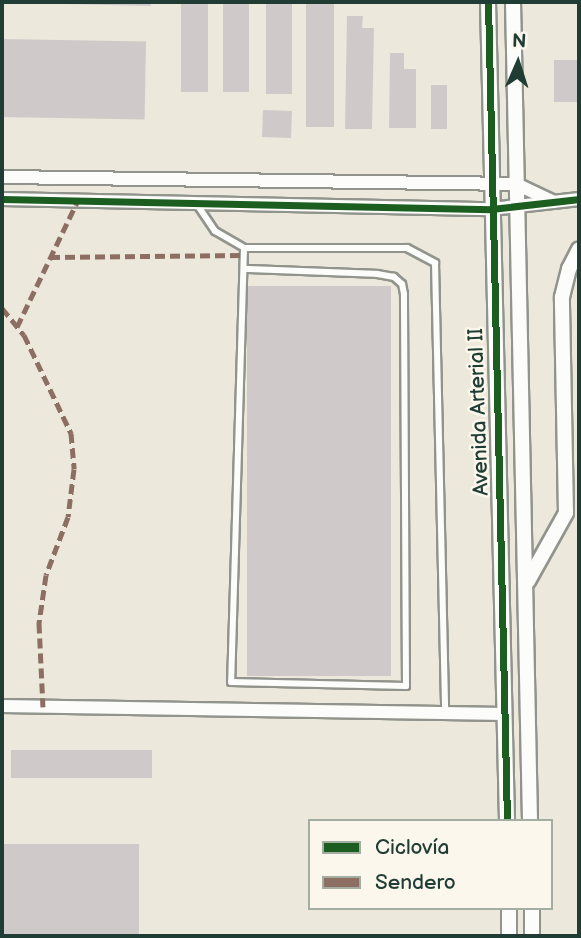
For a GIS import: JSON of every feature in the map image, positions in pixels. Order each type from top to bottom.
[{"type":"street","name":"Avenida Arterial II","points":[[488,2],[507,819]]},
{"type":"street","name":"Avenida Arterial II","points":[[513,2],[530,819]]},
{"type":"street","points":[[2,177],[516,184],[555,203]]},
{"type":"street","points":[[2,199],[491,209],[579,199]]},
{"type":"street","points":[[527,582],[566,513],[562,297],[569,269],[579,249]]},
{"type":"street","points":[[2,706],[505,713]]},
{"type":"street","points":[[509,910],[509,936]]},
{"type":"street","points":[[532,910],[533,936]]},
{"type":"lane","points":[[196,202],[215,231],[244,248],[407,248],[435,263],[445,713]]},
{"type":"lane","points":[[244,248],[231,682],[406,686],[402,284],[394,276],[377,274],[244,269]]},
{"type":"building","points":[[151,2],[151,6],[64,4]]},
{"type":"building","points":[[181,2],[208,2],[208,92],[181,92]]},
{"type":"building","points":[[223,2],[249,2],[249,92],[223,92]]},
{"type":"building","points":[[266,2],[292,2],[292,94],[266,94]]},
{"type":"building","points":[[306,2],[334,2],[334,127],[306,127]]},
{"type":"building","points":[[347,16],[363,16],[362,28],[374,28],[372,129],[345,129]]},
{"type":"building","points":[[2,39],[146,42],[145,120],[2,117]]},
{"type":"building","points":[[390,53],[404,53],[404,69],[416,69],[416,128],[389,128]]},
{"type":"building","points":[[554,60],[579,60],[579,102],[554,102]]},
{"type":"building","points":[[431,85],[447,85],[447,129],[431,129]]},
{"type":"building","points":[[263,110],[292,111],[291,138],[262,137]]},
{"type":"building","points":[[247,286],[391,286],[391,676],[247,676]]},
{"type":"building","points":[[11,750],[152,750],[152,778],[11,778]]},
{"type":"building","points":[[2,844],[139,844],[139,936],[2,936]]},
{"type":"marked path","points":[[17,327],[78,200]]},
{"type":"marked path","points":[[50,257],[244,255]]},
{"type":"marked path","points":[[2,308],[24,335],[71,433],[74,469],[68,517],[46,575],[39,623],[43,707]]},
{"type":"cycle path","points":[[488,2],[507,819]]},
{"type":"cycle path","points":[[2,199],[491,209],[579,199]]}]
